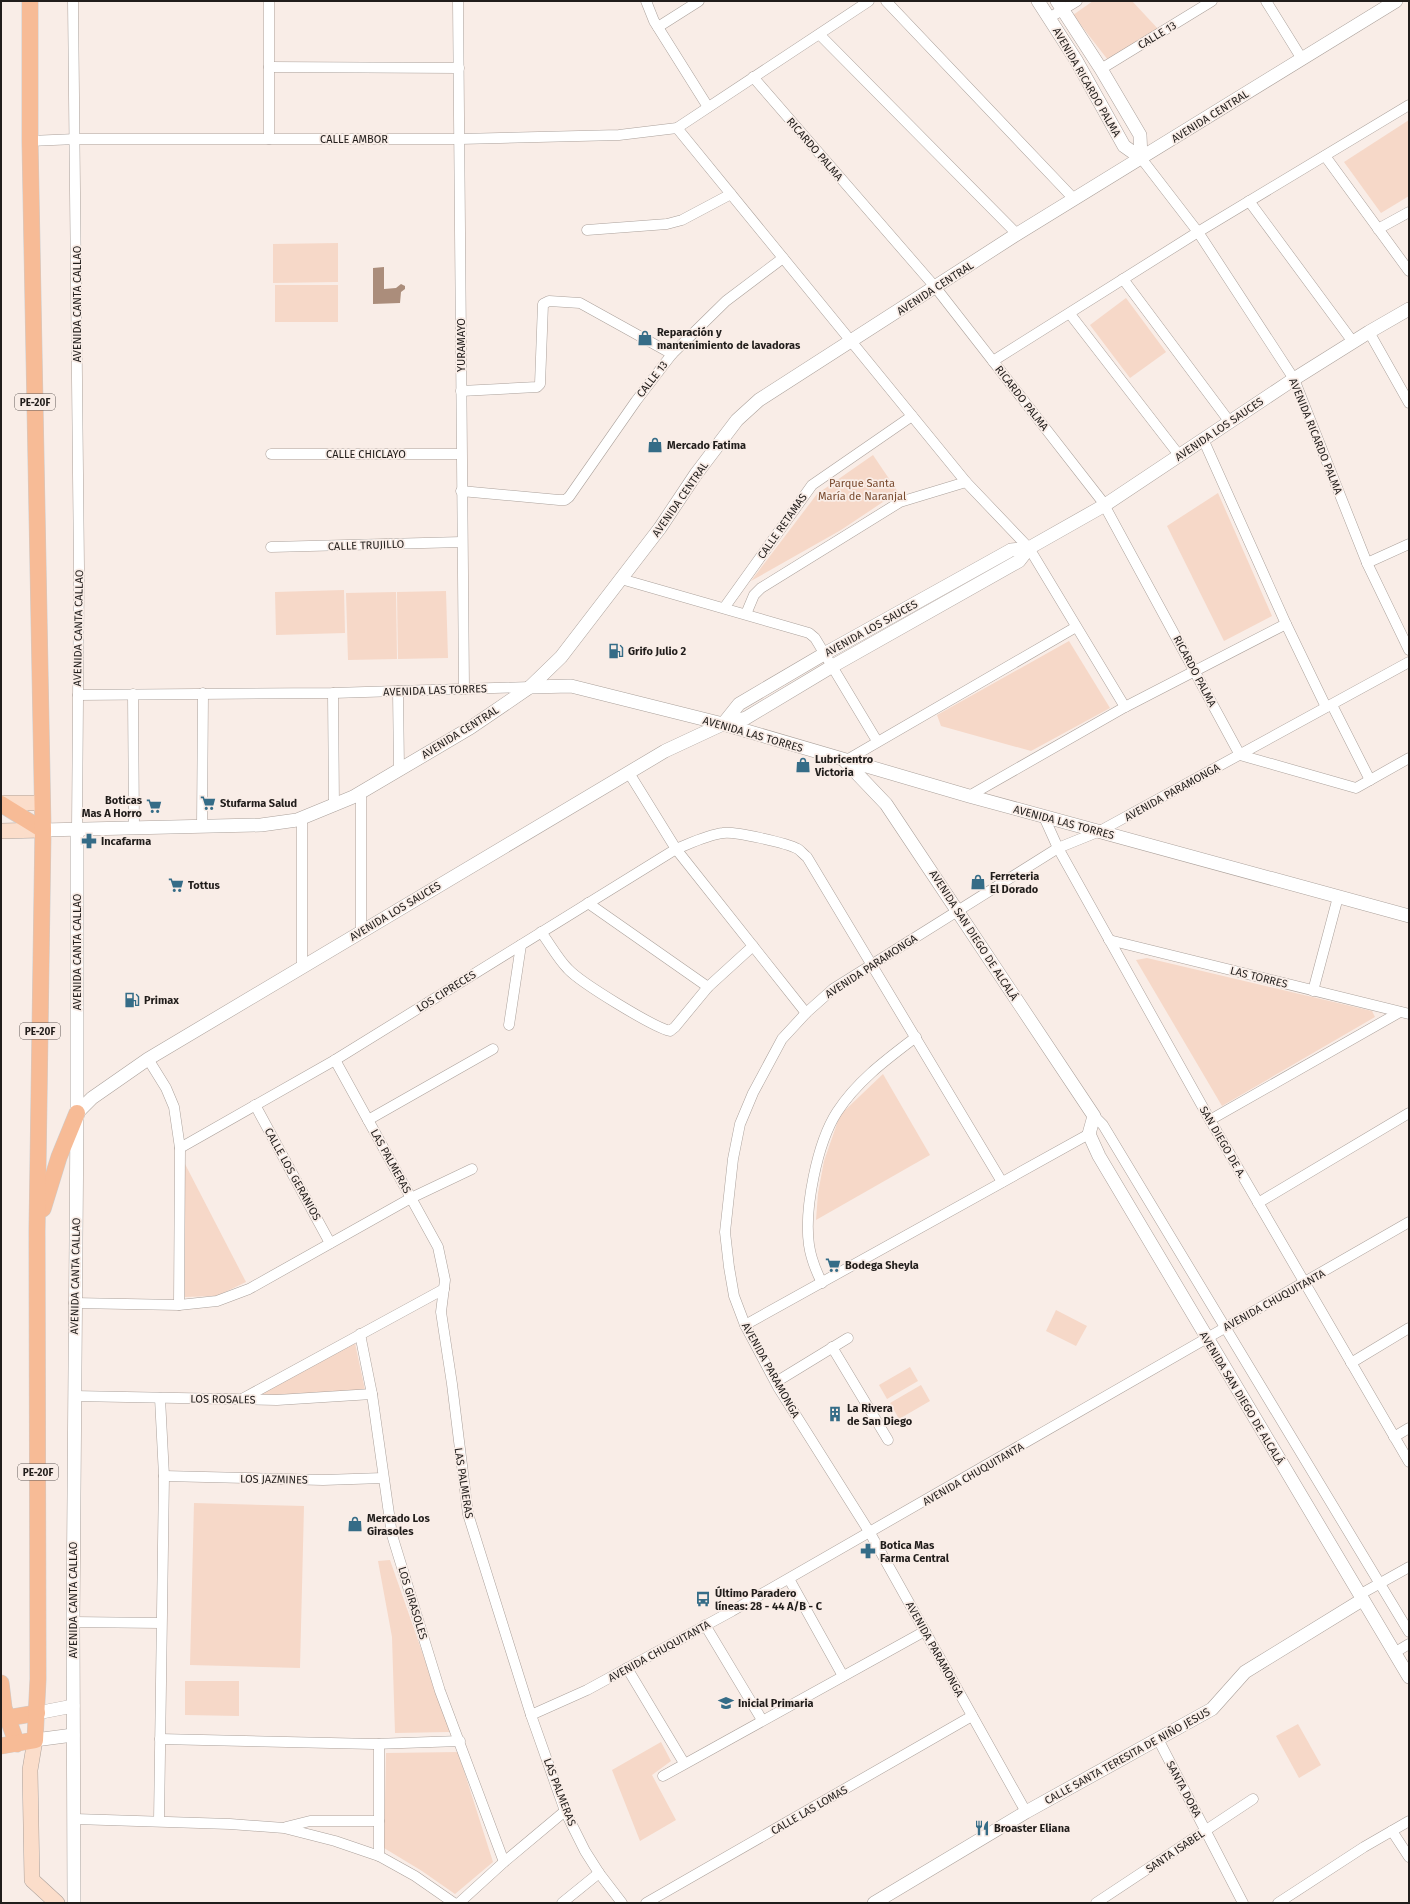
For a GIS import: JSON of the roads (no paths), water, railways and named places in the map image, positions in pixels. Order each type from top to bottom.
[{"type":"main road","name":"PE-20F","points":[[30,1],[30,141],[43,830],[37,1232],[37,1713],[35,1740],[30,1770],[32,1880],[57,1903]]},
{"type":"main road","points":[[1,804],[42,803]]},
{"type":"main road","points":[[1,804],[43,830]]},
{"type":"main road","name":"AVENIDA CENTRAL","points":[[1,831],[43,830]]},
{"type":"main road","points":[[37,1232],[57,1162],[77,1113]]},
{"type":"main road","name":"PE-20F","points":[[1,1683],[4,1719],[9,1745],[30,1770]]},
{"type":"main road","points":[[4,1719],[37,1713]]},
{"type":"main road","points":[[9,1745],[35,1740]]},
{"type":"street","name":"AVENIDA CANTA CALLAO","points":[[73,1],[76,139],[79,561],[77,1113],[74,1303],[74,1903]]},
{"type":"street","points":[[269,1],[269,139]]},
{"type":"street","name":"YURAMAYO","points":[[458,1],[464,689]]},
{"type":"street","points":[[646,1],[658,27],[708,107]]},
{"type":"street","points":[[658,27],[699,1]]},
{"type":"street","points":[[869,1],[820,35],[753,77],[677,128],[966,482],[1029,548],[1125,707]]},
{"type":"street","points":[[886,1],[1074,199]]},
{"type":"street","name":"AVENIDA RICARDO PALMA","points":[[1038,1],[1076,60],[1124,146],[1141,158],[1198,232],[1294,379],[1367,564],[1409,650]]},
{"type":"street","points":[[1049,18],[1060,6],[1077,1]]},
{"type":"street","name":"CALLE 13","points":[[1101,69],[1212,1]]},
{"type":"street","points":[[1266,1],[1302,59]]},
{"type":"street","name":"AVENIDA CENTRAL","points":[[43,830],[261,825],[302,818],[334,806],[361,792],[470,728],[530,687],[561,657],[660,528],[696,474],[737,420],[759,400],[936,288],[1017,234],[1396,1]]},
{"type":"street","name":"AVENIDA RICARDO PALMA","points":[[1060,6],[1101,69],[1140,135],[1141,158]]},
{"type":"street","points":[[820,35],[1017,234]]},
{"type":"street","points":[[269,67],[459,68]]},
{"type":"street","name":"RICARDO PALMA","points":[[753,77],[936,288],[1105,505],[1196,670],[1240,755]]},
{"type":"street","points":[[993,361],[1070,314],[1198,232],[1409,105]]},
{"type":"street","name":"CALLE AMBOR","points":[[30,141],[76,139],[460,139],[619,135],[677,128]]},
{"type":"street","points":[[1325,156],[1409,271]]},
{"type":"street","points":[[587,230],[667,224],[682,220],[731,194]]},
{"type":"street","points":[[1249,201],[1353,342]]},
{"type":"street","points":[[1378,229],[1409,212]]},
{"type":"street","name":"CALLE 13","points":[[462,491],[565,500],[573,493],[636,400],[672,354],[726,301],[783,258]]},
{"type":"street","points":[[1123,279],[1229,421]]},
{"type":"street","points":[[461,391],[537,387],[540,384],[543,304],[548,301],[580,303],[672,354]]},
{"type":"street","name":"AVENIDA LOS SAUCES","points":[[77,1113],[92,1098],[148,1059],[629,773],[665,752],[723,724],[746,718],[831,667],[1019,561],[1029,548],[1105,505],[1294,379],[1369,332],[1409,310]]},
{"type":"street","points":[[1070,314],[1179,455]]},
{"type":"street","points":[[1369,332],[1409,403]]},
{"type":"street","name":"CALLE RETAMAS","points":[[724,608],[812,485],[912,416]]},
{"type":"street","points":[[1203,439],[1286,624],[1370,780]]},
{"type":"street","name":"CALLE CHICLAYO","points":[[271,454],[461,454]]},
{"type":"street","points":[[746,614],[754,595],[761,588],[900,502],[966,482]]},
{"type":"street","name":"CALLE TRUJILLO","points":[[271,547],[462,542]]},
{"type":"street","points":[[1367,564],[1409,544]]},
{"type":"street","name":"AVENIDA LOS SAUCES","points":[[723,724],[739,704],[824,654],[1011,550],[1029,548]]},
{"type":"street","points":[[621,579],[809,633],[824,654],[877,741]]},
{"type":"street","points":[[969,796],[1125,707],[1286,624]]},
{"type":"street","points":[[845,761],[877,741],[1076,627]]},
{"type":"street","name":"AVENIDA PARAMONGA","points":[[1026,1812],[870,1533],[776,1382],[745,1325],[734,1296],[728,1266],[725,1232],[733,1159],[740,1124],[766,1067],[782,1039],[806,1013],[833,989],[1058,848],[1100,831],[1409,662]]},
{"type":"street","name":"AVENIDA LAS TORRES","points":[[78,695],[332,693],[571,686],[723,724],[845,761],[1044,817],[1409,916]]},
{"type":"street","points":[[398,691],[399,769]]},
{"type":"street","points":[[202,827],[203,693]]},
{"type":"street","points":[[332,693],[334,806]]},
{"type":"street","points":[[133,694],[134,828]]},
{"type":"street","points":[[1240,755],[1356,788],[1409,758]]},
{"type":"street","name":"AVENIDA SAN DIEGO DE ALCALÁ","points":[[845,761],[870,785],[886,804],[1094,1116],[1103,1125],[1224,1328],[1409,1632]]},
{"type":"street","points":[[629,773],[676,849],[806,1013]]},
{"type":"street","points":[[361,792],[361,931]]},
{"type":"street","name":"SAN DIEGO DE A.","points":[[1044,817],[1058,848],[1210,1120],[1409,1462]]},
{"type":"street","points":[[302,818],[302,967]]},
{"type":"street","name":"LOS CIPRECES","points":[[180,1148],[335,1060],[676,849],[724,832],[736,833],[798,849],[807,857],[873,964],[1002,1182]]},
{"type":"street","points":[[1313,991],[1338,897]]},
{"type":"street","points":[[588,904],[708,987]]},
{"type":"street","points":[[541,932],[568,970],[600,993],[663,1029],[670,1031],[708,987],[753,946]]},
{"type":"street","name":"LAS TORRES","points":[[1109,940],[1404,1013]]},
{"type":"street","points":[[509,1025],[521,945]]},
{"type":"street","points":[[1210,1120],[1404,1013]]},
{"type":"street","points":[[822,1283],[814,1267],[809,1245],[808,1215],[815,1172],[824,1141],[836,1113],[855,1089],[877,1066],[916,1037]]},
{"type":"street","points":[[368,1120],[493,1049]]},
{"type":"street","points":[[148,1059],[166,1088],[174,1107],[180,1148],[179,1305]]},
{"type":"street","name":"LAS PALMERAS","points":[[335,1060],[438,1247],[445,1280],[441,1312],[452,1384],[468,1514],[531,1715],[565,1812],[585,1851],[599,1873],[622,1903]]},
{"type":"street","name":"CALLE LOS GERANIOS","points":[[255,1105],[330,1243]]},
{"type":"street","points":[[1258,1203],[1409,1114]]},
{"type":"street","points":[[745,1325],[1089,1134],[1094,1116]]},
{"type":"street","name":"AVENIDA SAN DIEGO DE ALCALÁ","points":[[1089,1134],[1099,1156],[1409,1677]]},
{"type":"street","points":[[74,1303],[179,1305],[217,1302],[249,1289],[411,1198],[472,1169]]},
{"type":"street","name":"AVENIDA CHUQUITANTA","points":[[531,1715],[587,1690],[870,1533],[1409,1222]]},
{"type":"street","points":[[242,1399],[444,1289]]},
{"type":"street","points":[[1351,1363],[1409,1328]]},
{"type":"street","name":"LOS GIRASOLES","points":[[360,1334],[372,1394],[392,1535],[440,1691],[460,1741],[504,1862]]},
{"type":"street","points":[[776,1382],[848,1338]]},
{"type":"street","points":[[832,1347],[888,1440]]},
{"type":"street","name":"LOS ROSALES","points":[[74,1396],[277,1400],[372,1394]]},
{"type":"street","points":[[159,1821],[164,1476],[160,1398]]},
{"type":"street","points":[[1394,1437],[1409,1428]]},
{"type":"street","name":"LOS JAZMINES","points":[[164,1476],[323,1480],[383,1478]]},
{"type":"street","points":[[1361,1598],[1379,1584],[1409,1567]]},
{"type":"street","points":[[788,1579],[843,1676]]},
{"type":"street","name":"CALLE SANTA TERESITA DE NIÑO JESUS","points":[[874,1903],[1026,1812],[1212,1709],[1245,1672],[1361,1598]]},
{"type":"street","points":[[73,1622],[161,1623]]},
{"type":"street","points":[[705,1625],[762,1720]]},
{"type":"street","points":[[663,1776],[925,1631]]},
{"type":"street","points":[[1394,1653],[1409,1644]]},
{"type":"street","points":[[627,1668],[684,1764]]},
{"type":"street","points":[[37,1713],[73,1706]]},
{"type":"street","name":"CALLE LAS LOMAS","points":[[646,1903],[972,1716]]},
{"type":"street","points":[[35,1740],[73,1734]]},
{"type":"street","points":[[160,1739],[379,1744],[460,1741]]},
{"type":"street","name":"SANTA DORA","points":[[1158,1739],[1243,1903]]},
{"type":"street","points":[[379,1744],[379,1856]]},
{"type":"street","name":"SANTA ISABEL","points":[[1096,1903],[1253,1799]]},
{"type":"street","points":[[459,1903],[504,1862],[565,1812]]},
{"type":"street","points":[[75,1819],[159,1821],[284,1828],[335,1841],[379,1856],[414,1876],[454,1903]]},
{"type":"street","points":[[284,1828],[310,1821],[379,1821]]},
{"type":"street","points":[[1278,1903],[1364,1847],[1409,1821]]},
{"type":"street","points":[[1392,1830],[1409,1857]]},
{"type":"street","points":[[562,1903],[599,1873]]},
{"type":"place","name":"Reparación y mantenimiento de lavadoras","points":[[645,338]]},
{"type":"place","name":"Mercado Fatima","points":[[655,445]]},
{"type":"place","name":"Grifo Julio 2","points":[[616,651]]},
{"type":"place","name":"Lubricentro Victoria","points":[[803,765]]},
{"type":"place","name":"Stufarma Salud","points":[[208,803]]},
{"type":"place","name":"Boticas Mas A Horro","points":[[154,806]]},
{"type":"place","name":"Incafarma","points":[[89,841]]},
{"type":"place","name":"Ferreteria El Dorado","points":[[978,882]]},
{"type":"place","name":"Tottus","points":[[176,885]]},
{"type":"place","name":"Primax","points":[[132,1000]]},
{"type":"place","name":"Bodega Sheyla","points":[[833,1265]]},
{"type":"place","name":"La Rivera de San Diego","points":[[835,1414]]},
{"type":"place","name":"Mercado Los Girasoles","points":[[355,1524]]},
{"type":"place","name":"Botica Mas Farma Central","points":[[868,1551]]},
{"type":"place","name":"Último Paradero líneas: 28 - 44 A/B - C","points":[[703,1599]]},
{"type":"place","name":"Inicial Primaria","points":[[726,1703]]},
{"type":"place","name":"Broaster Eliana","points":[[982,1828]]},
{"type":"park label","name":"Parque Santa María de Naranjal","points":[[862,489]]}]
